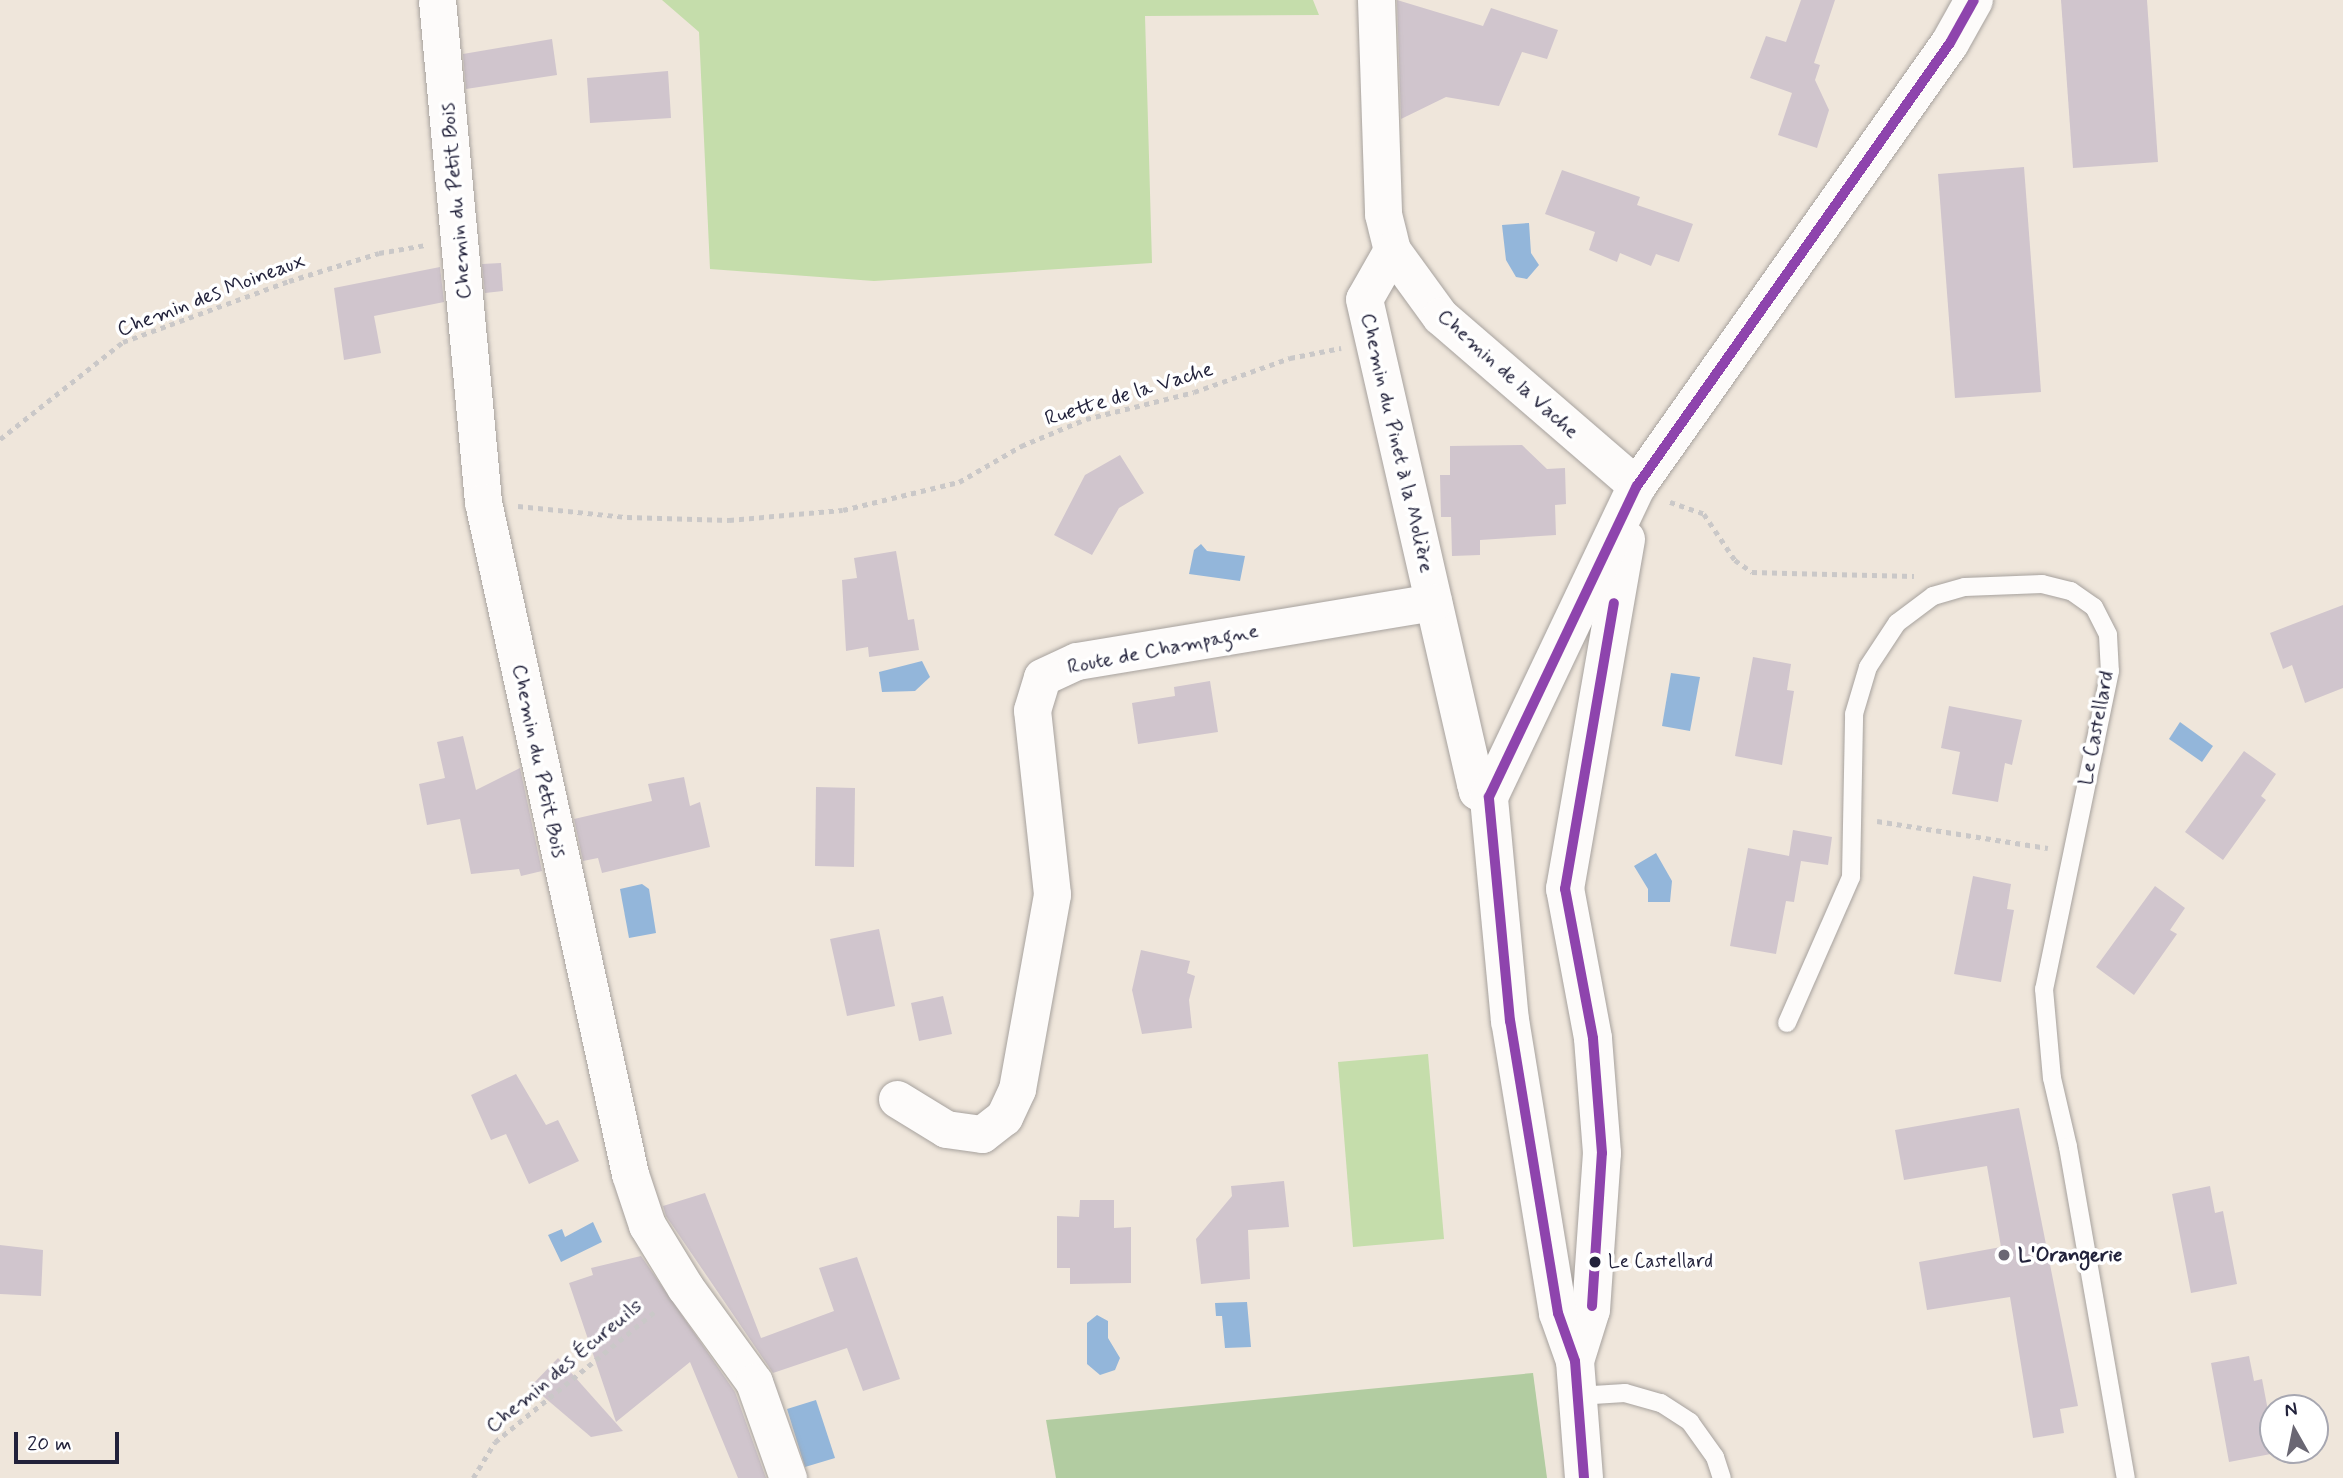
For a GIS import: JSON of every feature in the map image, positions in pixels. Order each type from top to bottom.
[{"type":"street","name":"Chemin du Petit Bois","points":[[436,0],[461,239],[483,502],[630,1174],[647,1225],[685,1287],[754,1382],[788,1478]]},
{"type":"street","points":[[1376,0],[1383,214],[1392,250]]},
{"type":"street","points":[[1584,1478],[1576,1378],[1558,1313],[1520,1090],[1489,797],[1649,495],[1950,43],[1974,0]]},
{"type":"street","name":"Chemin du Pinet à la Molière","points":[[1392,250],[1364,299],[1477,791],[1489,797]]},
{"type":"street","name":"Chemin de la Vache","points":[[1392,250],[1440,316],[1649,495]]},
{"type":"street","points":[[1576,1378],[1591,1310],[1602,1153],[1593,1038],[1565,889],[1649,495]]},
{"type":"street","name":"Route de Champagne","points":[[897,1099],[946,1129],[982,1134],[1004,1117],[1017,1089],[1052,894],[1032,710],[1042,677],[1077,661],[1433,602]]},
{"type":"lane","name":"Le Castellard","points":[[1787,1023],[1851,877],[1854,714],[1868,667],[1897,623],[1933,596],[1950,591],[2042,584],[2071,591],[2094,607],[2108,635],[2110,671],[2070,852],[2044,989],[2052,1078],[2068,1147],[2126,1478]]},
{"type":"lane","points":[[1576,1378],[1661,1403],[1690,1422],[1715,1457],[1722,1478]]},
{"type":"path","name":"Chemin des Moineaux","points":[[0,439],[123,342],[315,273],[379,253],[461,239]]},
{"type":"path","name":"Ruette de la Vache","points":[[483,502],[627,517],[729,520],[843,510],[959,482],[1021,446],[1086,419],[1194,392],[1290,358],[1374,342]]},
{"type":"path","points":[[1649,495],[1688,506],[1704,514],[1735,560],[1752,572],[1942,577],[1950,591]]},
{"type":"path","points":[[1852,817],[2070,852]]},
{"type":"path","name":"Chemin des Écureuils","points":[[473,1478],[495,1442],[685,1287]]},
{"type":"green space","points":[[662,0],[1313,0],[1319,15],[1145,16],[1152,263],[874,281],[710,269],[699,32]]},
{"type":"green space","points":[[1428,1054],[1444,1239],[1353,1247],[1338,1062]]},
{"type":"green space","points":[[1533,1373],[1547,1478],[1056,1478],[1046,1420]]},
{"type":"water","points":[[1529,223],[1531,253],[1539,265],[1527,279],[1516,277],[1506,260],[1502,225]]},
{"type":"water","points":[[1201,544],[1207,551],[1245,556],[1240,581],[1189,574],[1194,550]]},
{"type":"water","points":[[922,661],[930,677],[915,691],[882,692],[879,672]]},
{"type":"water","points":[[1671,673],[1700,677],[1690,731],[1662,726]]},
{"type":"water","points":[[2180,722],[2213,746],[2202,762],[2169,739]]},
{"type":"water","points":[[1656,853],[1672,881],[1670,902],[1648,902],[1648,889],[1634,866]]},
{"type":"water","points":[[642,884],[649,889],[656,933],[629,938],[620,889]]},
{"type":"water","points":[[593,1222],[602,1242],[561,1262],[548,1235],[562,1229],[565,1237]]},
{"type":"water","points":[[1247,1302],[1251,1347],[1225,1348],[1222,1316],[1216,1316],[1215,1303]]},
{"type":"water","points":[[1097,1315],[1108,1321],[1108,1338],[1120,1358],[1115,1370],[1100,1375],[1087,1364],[1087,1323]]},
{"type":"water","points":[[816,1400],[835,1458],[805,1467],[787,1409]]},
{"type":"building","points":[[1397,0],[1483,26],[1491,8],[1558,30],[1547,59],[1522,52],[1499,106],[1446,97],[1401,119]]},
{"type":"building","points":[[1801,0],[1835,0],[1814,63],[1820,65],[1815,80],[1829,110],[1817,148],[1778,135],[1792,93],[1750,78],[1766,36],[1786,42]]},
{"type":"building","points":[[2061,0],[2147,0],[2158,162],[2073,168]]},
{"type":"building","points":[[552,39],[557,75],[466,89],[463,54]]},
{"type":"building","points":[[668,71],[671,118],[590,123],[587,78]]},
{"type":"building","points":[[2024,167],[2041,392],[1955,398],[1938,174]]},
{"type":"building","points":[[1562,170],[1640,197],[1637,205],[1693,224],[1679,262],[1656,254],[1651,266],[1620,253],[1617,262],[1589,250],[1595,232],[1545,214]]},
{"type":"building","points":[[501,263],[503,291],[485,293],[482,264]]},
{"type":"building","points":[[440,267],[444,302],[374,316],[381,353],[344,360],[334,288]]},
{"type":"building","points":[[1522,445],[1547,469],[1565,468],[1566,504],[1555,505],[1556,535],[1480,540],[1480,555],[1452,556],[1451,517],[1441,517],[1440,475],[1450,475],[1450,446]]},
{"type":"building","points":[[1120,455],[1144,493],[1119,508],[1092,555],[1054,535],[1085,475]]},
{"type":"building","points":[[896,551],[908,620],[914,619],[919,650],[869,657],[868,647],[846,651],[842,580],[857,578],[854,558]]},
{"type":"building","points":[[2343,605],[2343,688],[2305,703],[2292,665],[2283,669],[2270,633]]},
{"type":"building","points":[[1753,657],[1791,664],[1787,690],[1794,691],[1782,765],[1735,756]]},
{"type":"building","points":[[1210,681],[1218,732],[1138,744],[1132,703],[1175,696],[1174,687]]},
{"type":"building","points":[[1949,706],[2022,720],[2012,765],[2005,763],[1998,802],[1952,794],[1960,752],[1941,748]]},
{"type":"building","points":[[463,736],[476,790],[520,768],[542,871],[521,876],[519,869],[471,874],[460,819],[427,825],[419,784],[445,778],[437,742]]},
{"type":"building","points":[[2244,751],[2276,774],[2261,796],[2266,800],[2223,860],[2185,832]]},
{"type":"building","points":[[684,777],[690,806],[700,802],[710,847],[602,873],[598,858],[583,861],[574,819],[652,801],[648,784]]},
{"type":"building","points":[[816,787],[855,788],[854,867],[815,866]]},
{"type":"building","points":[[1793,830],[1832,837],[1828,865],[1801,861],[1794,902],[1786,901],[1776,954],[1730,946],[1748,848],[1789,856]]},
{"type":"building","points":[[1973,876],[2011,884],[2007,909],[2014,910],[2001,982],[1954,974]]},
{"type":"building","points":[[2155,886],[2185,908],[2170,930],[2177,934],[2134,995],[2096,967]]},
{"type":"building","points":[[879,929],[895,1006],[847,1016],[830,939]]},
{"type":"building","points":[[1141,950],[1190,961],[1187,973],[1195,976],[1189,1000],[1192,1028],[1142,1034],[1132,990]]},
{"type":"building","points":[[943,996],[952,1034],[919,1041],[911,1003]]},
{"type":"building","points":[[516,1074],[546,1125],[558,1120],[579,1161],[529,1184],[506,1134],[491,1140],[471,1095]]},
{"type":"building","name":"L'Orangerie","points":[[2019,1108],[2078,1406],[2060,1409],[2064,1433],[2033,1438],[2010,1297],[1927,1310],[1919,1262],[2001,1247],[1987,1166],[1904,1180],[1895,1130]]},
{"type":"building","points":[[1284,1181],[1289,1227],[1248,1230],[1250,1279],[1201,1284],[1196,1239],[1232,1196],[1231,1186]]},
{"type":"building","points":[[2210,1186],[2215,1213],[2223,1211],[2237,1284],[2191,1293],[2172,1194]]},
{"type":"building","points":[[705,1193],[761,1338],[834,1311],[819,1268],[857,1257],[900,1379],[863,1391],[847,1348],[773,1373],[666,1216],[663,1206]]},
{"type":"building","points":[[1080,1200],[1114,1200],[1114,1228],[1131,1227],[1131,1283],[1070,1284],[1070,1268],[1057,1268],[1057,1216],[1079,1217]]},
{"type":"building","points":[[0,1245],[43,1250],[41,1296],[0,1294]]},
{"type":"building","points":[[641,1256],[735,1392],[766,1478],[738,1478],[690,1362],[616,1422],[569,1283],[593,1275],[591,1268]]},
{"type":"building","points":[[2249,1356],[2254,1381],[2262,1379],[2265,1394],[2259,1394],[2259,1456],[2229,1462],[2211,1363]]},
{"type":"building","points":[[558,1358],[623,1431],[591,1437],[531,1386]]},
{"type":"transit line","points":[[1584,1478],[1575,1361],[1558,1313],[1510,1021],[1489,797],[1637,486],[1950,43],[1974,0]]},
{"type":"transit line","points":[[1592,1306],[1602,1153],[1593,1038],[1565,889],[1614,603]]},
{"type":"place","name":"L'Orangerie","points":[[2004,1255]]},
{"type":"place","name":"Le Castellard","points":[[1595,1262]]}]
